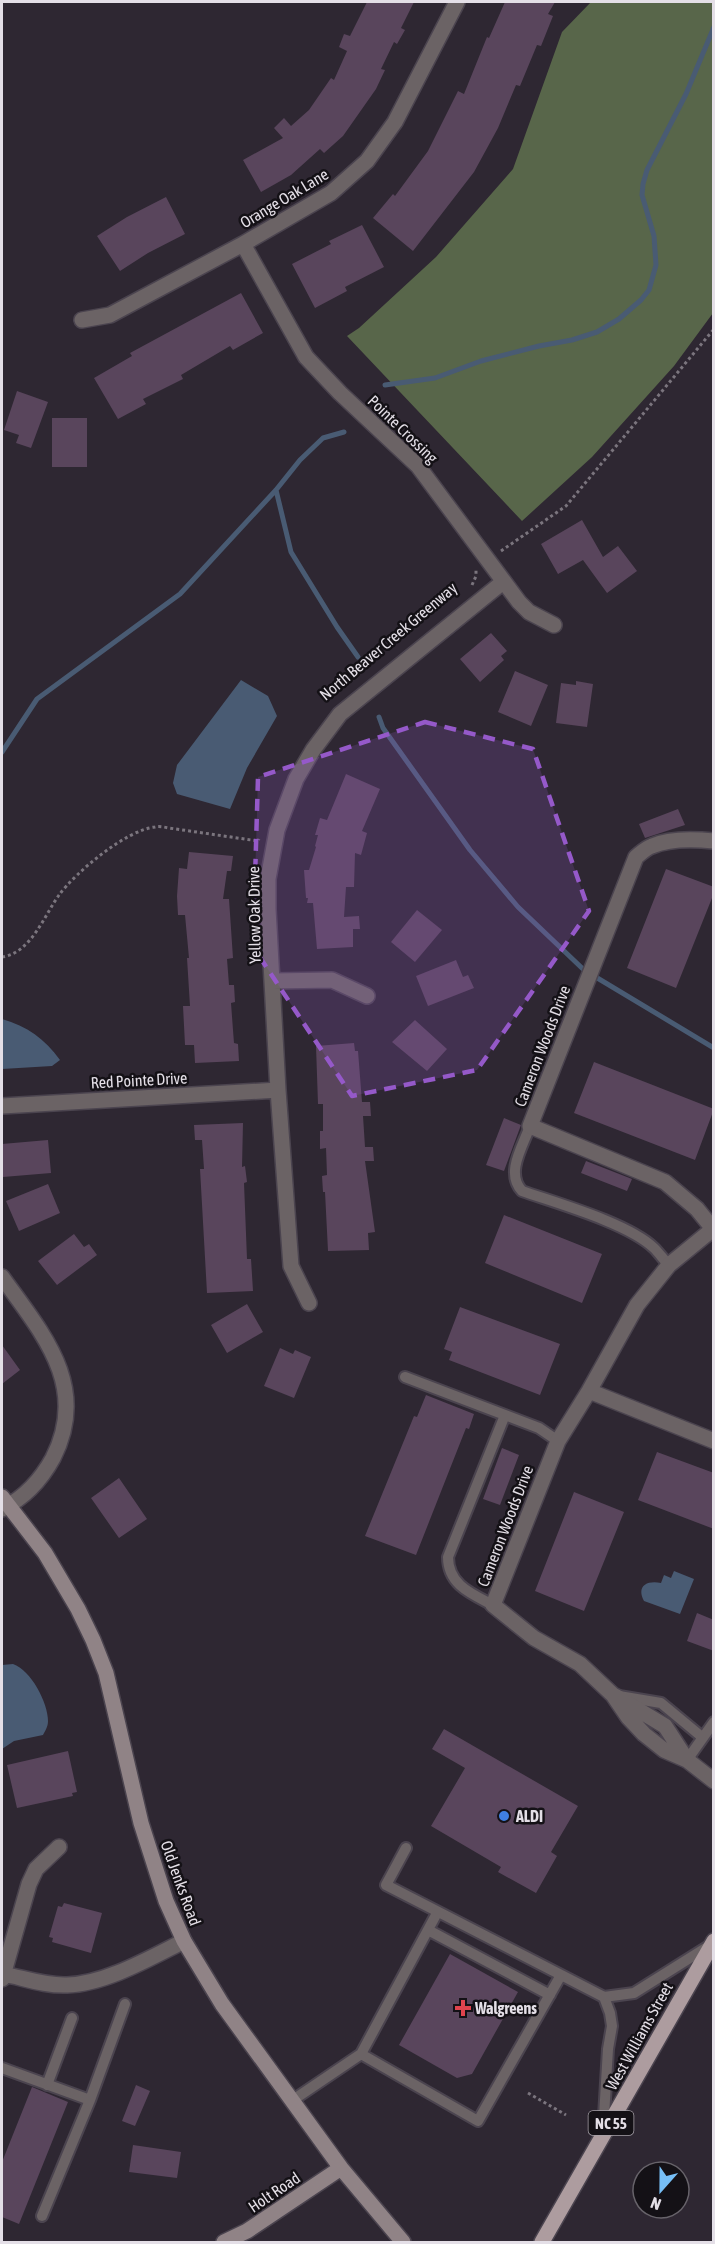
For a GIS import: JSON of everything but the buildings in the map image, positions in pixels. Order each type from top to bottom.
[{"type":"main road","name":"West Williams Street","points":[[542,2242],[712,1943]]},
{"type":"street","name":"Orange Oak Lane","points":[[82,320],[110,315],[243,244],[331,193],[366,161],[382,141],[405,106],[457,2]]},
{"type":"street","name":"Pointe Crossing","points":[[243,244],[306,357],[340,393],[418,466],[519,602],[529,612],[554,625]]},
{"type":"street","name":"Yellow Oak Drive","points":[[309,1303],[291,1266],[278,1090],[268,879],[277,830],[296,779],[313,750],[340,714],[503,582]]},
{"type":"street","name":"Cameron Woods Drive","points":[[714,841],[694,839],[672,841],[651,846],[636,857],[530,1126],[665,1182],[697,1209],[713,1229],[669,1265],[637,1305],[558,1441],[493,1605],[534,1638],[580,1664],[613,1695],[665,1726],[687,1760],[714,1780]]},
{"type":"street","points":[[273,981],[332,980],[367,996]]},
{"type":"street","name":"Red Pointe Drive","points":[[2,1106],[278,1090]]},
{"type":"street","points":[[2,1277],[35,1324],[59,1364],[67,1401],[62,1439],[48,1467],[28,1492],[4,1504]]},
{"type":"street","points":[[589,1391],[714,1441]]},
{"type":"street","name":"Old Jenks Road","points":[[4,1504],[45,1553],[78,1609],[106,1673],[141,1822],[166,1901],[184,1941],[222,2004],[341,2168],[403,2242]]},
{"type":"street","points":[[59,1847],[36,1869],[29,1884],[2,1976],[47,1984],[81,1984],[105,1977],[184,1941]]},
{"type":"street","name":"Holt Road","points":[[224,2242],[247,2231],[341,2168]]},
{"type":"lane","points":[[530,1126],[513,1175],[515,1184],[522,1191],[583,1212],[630,1232],[653,1246],[669,1265]]},
{"type":"lane","points":[[405,1377],[539,1428],[558,1441]]},
{"type":"lane","points":[[493,1605],[465,1590],[452,1578],[448,1569],[447,1557],[505,1415]]},
{"type":"lane","points":[[613,1695],[661,1703],[702,1737]]},
{"type":"lane","points":[[687,1760],[714,1722]]},
{"type":"lane","points":[[406,1848],[386,1885],[604,1997],[634,1994],[712,1943]]},
{"type":"lane","points":[[293,2100],[361,2054],[437,1913]]},
{"type":"lane","points":[[428,1930],[550,1995]]},
{"type":"lane","points":[[361,2054],[478,2121],[561,1975]]},
{"type":"lane","points":[[603,2137],[612,2026],[604,1997]]},
{"type":"lane","points":[[42,2216],[90,2100],[125,2004]]},
{"type":"lane","points":[[47,2085],[72,2018]]},
{"type":"lane","points":[[2,2068],[90,2100]]},
{"type":"path","points":[[506,548],[566,506],[714,329]]},
{"type":"path","name":"North Beaver Creek Greenway","points":[[468,590],[474,583],[475,570],[480,567]]},
{"type":"path","points":[[2,957],[10,956],[19,950],[40,928],[60,893],[78,874],[112,847],[142,830],[155,827],[169,828],[258,841],[261,833]]},
{"type":"path","points":[[528,2093],[566,2115]]},
{"type":"highlighted area","points":[[425,722],[533,749],[589,911],[477,1070],[352,1096],[253,947],[258,777]]},
{"type":"green space","points":[[591,2],[713,2],[713,313],[674,366],[592,457],[522,521],[347,336],[359,328],[436,257],[513,169],[562,32]]},
{"type":"water","points":[[241,680],[268,696],[277,716],[247,768],[230,809],[177,794],[173,783],[177,765]]},
{"type":"water","points":[[2,1019],[20,1025],[35,1034],[60,1060],[52,1066],[2,1069]]},
{"type":"water","points":[[674,1571],[694,1579],[680,1614],[644,1601],[641,1591],[647,1583],[661,1583],[664,1575],[671,1578]]},
{"type":"water","points":[[13,1664],[26,1673],[37,1688],[45,1705],[48,1723],[43,1735],[14,1741],[2,1749],[2,1665]]},
{"type":"waterway","points":[[385,385],[435,378],[481,361],[597,332],[619,319],[641,300],[649,290],[656,265],[654,236],[642,195],[643,184],[647,170],[686,94],[714,27]]},
{"type":"waterway","points":[[2,752],[37,699],[180,594],[276,490],[300,460],[323,438],[344,432]]},
{"type":"waterway","points":[[276,490],[291,552],[358,657]]},
{"type":"waterway","points":[[379,717],[383,728],[470,850],[518,907],[584,970],[714,1048]]},
{"type":"place","name":"ALDI","points":[[504,1816]]},
{"type":"place","name":"Walgreens","points":[[463,2008]]}]
